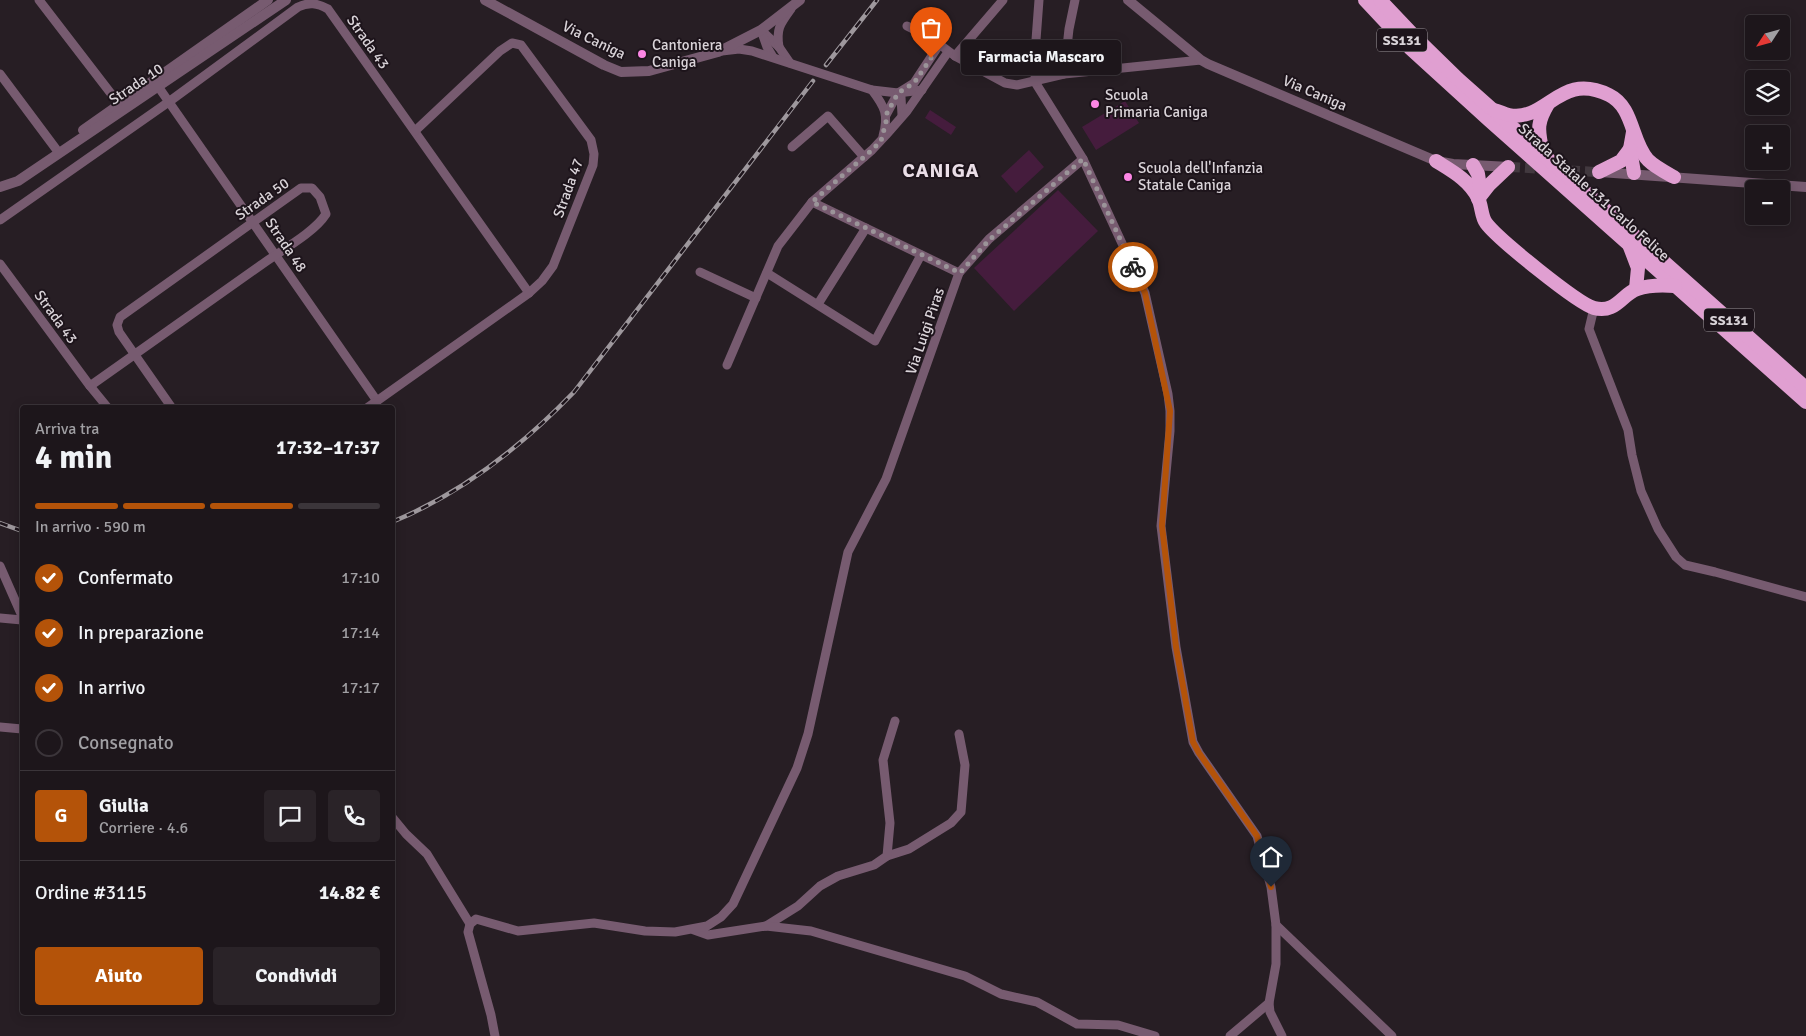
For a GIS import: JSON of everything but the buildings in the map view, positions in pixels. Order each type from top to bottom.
[{"type":"highway","name":"Strada Statale 131 Carlo Felice","points":[[1365,0],[1410,48],[1491,108],[1806,388]]},
{"type":"highway","name":"Strada Statale 131 Carlo Felice","points":[[1380,0],[1446,74],[1675,286],[1806,402]]},
{"type":"highway","points":[[1491,108],[1509,115],[1523,115],[1535,111],[1569,90],[1589,88],[1611,96],[1626,112],[1633,129],[1634,147],[1639,164],[1634,173]]},
{"type":"highway","points":[[1543,155],[1538,128],[1541,117],[1550,101]]},
{"type":"highway","points":[[1598,172],[1621,160],[1634,147]]},
{"type":"highway","points":[[1634,147],[1648,160],[1674,177]]},
{"type":"highway","points":[[1436,161],[1462,177],[1477,194]]},
{"type":"highway","points":[[1473,165],[1478,174],[1477,194],[1485,221],[1495,233],[1574,297],[1594,308],[1605,308],[1616,306],[1636,289],[1655,285],[1675,286]]},
{"type":"highway","points":[[1477,194],[1509,167]]},
{"type":"highway","points":[[1629,244],[1638,268],[1636,289]]},
{"type":"street","points":[[39,0],[119,104]]},
{"type":"street","name":"Strada 10","points":[[0,187],[18,181],[156,83],[268,0]]},
{"type":"street","name":"Strada 10","points":[[0,187],[119,104],[156,83],[286,0]]},
{"type":"street","name":"Via Caniga","points":[[485,0],[604,65],[621,72],[649,71],[718,52],[761,30],[797,2]]},
{"type":"street","points":[[727,365],[778,246],[812,202],[881,141],[951,54],[1003,0]]},
{"type":"street","points":[[1064,74],[1069,30],[1075,0]]},
{"type":"street","name":"Via Caniga","points":[[1128,0],[1201,60],[1436,161],[1509,167]]},
{"type":"street","points":[[779,47],[777,36],[779,25],[797,2]]},
{"type":"street","points":[[1036,2],[1036,82],[1083,159],[1145,293],[1168,394],[1170,411],[1162,526],[1176,647],[1193,742],[1257,836],[1271,887],[1276,925],[1276,964],[1269,1003],[1270,1012],[1282,1036]]},
{"type":"street","name":"Strada 43","points":[[0,220],[170,101],[298,7],[306,3],[317,4],[328,8],[530,293]]},
{"type":"street","points":[[907,26],[931,38],[951,54],[1005,83],[1017,85],[1064,74],[1201,60]]},
{"type":"street","points":[[761,30],[773,57]]},
{"type":"street","points":[[761,30],[779,47],[790,63]]},
{"type":"street","name":"Strada 47","points":[[371,405],[530,293],[542,281],[553,266],[593,165],[594,154],[591,140],[583,127],[521,45],[512,43],[500,50],[415,131]]},
{"type":"street","points":[[886,115],[898,93],[914,83],[939,45]]},
{"type":"street","points":[[718,52],[739,49],[752,51],[872,90],[898,93],[922,90]]},
{"type":"street","points":[[0,74],[56,149]]},
{"type":"street","name":"Strada 48","points":[[156,83],[377,401]]},
{"type":"street","points":[[872,90],[882,103],[886,115],[881,141]]},
{"type":"street","points":[[898,93],[902,97],[902,115]]},
{"type":"street","points":[[792,147],[828,116],[864,157]]},
{"type":"street","name":"Via Luigi Piras","points":[[694,930],[708,926],[721,917],[733,904],[797,768],[808,734],[848,552],[889,470],[960,273],[989,240],[1083,159]]},
{"type":"street","points":[[1598,172],[1806,186]]},
{"type":"street","name":"Strada 50","points":[[90,386],[134,354],[320,223],[326,214],[320,197],[312,188],[301,188],[120,317],[117,325],[119,332],[134,354],[170,405]]},
{"type":"street","points":[[812,202],[960,273]]},
{"type":"street","points":[[818,304],[866,228]]},
{"type":"street","points":[[766,272],[875,341],[922,255]]},
{"type":"street","name":"Strada 43","points":[[0,264],[90,386]]},
{"type":"street","points":[[700,272],[756,298]]},
{"type":"street","points":[[1594,308],[1589,329],[1628,430],[1641,490],[1658,529],[1676,557],[1685,565],[1693,568],[1715,572],[1806,597]]},
{"type":"street","points":[[90,386],[106,405]]},
{"type":"street","points":[[0,566],[20,611]]},
{"type":"street","points":[[0,618],[20,620]]},
{"type":"street","points":[[887,856],[890,823],[883,760],[895,721]]},
{"type":"street","points":[[0,728],[20,728]]},
{"type":"street","points":[[766,926],[798,906],[820,886],[838,876],[874,866],[887,856],[909,849],[951,823],[961,812],[965,766],[958,734]]},
{"type":"street","points":[[395,821],[427,854],[470,924]]},
{"type":"street","points":[[494,1036],[491,1015],[468,932],[470,924],[476,919],[518,931],[594,923],[645,931],[675,932],[694,930],[708,935],[766,926],[811,931],[965,976],[1001,994],[1037,1002],[1077,1024],[1118,1025],[1155,1036]]},
{"type":"street","points":[[1276,925],[1392,1036]]},
{"type":"street","points":[[1230,1036],[1269,1003]]},
{"type":"shaded area","points":[[1125,101],[1139,123],[1096,150],[1082,127]]},
{"type":"shaded area","points":[[930,110],[956,127],[951,135],[925,118]]},
{"type":"shaded area","points":[[1029,150],[1044,167],[1016,193],[1001,176]]},
{"type":"shaded area","points":[[1058,190],[1098,231],[1014,311],[974,268]]},
{"type":"tunnel","points":[[1510,167],[1596,172]]},
{"type":"railway","points":[[826,65],[877,0]]},
{"type":"railway","points":[[395,521],[443,497],[490,466],[534,431],[574,392],[813,81]]},
{"type":"railway","points":[[0,523],[20,530]]},
{"type":"way so far","points":[[931,58],[914,83],[898,93],[886,115],[881,141],[812,202],[960,273],[989,240],[1083,159],[1133,267]]},
{"type":"place","name":"Cantoniera Caniga","points":[[642,54]]},
{"type":"place","name":"Farmacia Mascaro","points":[[931,58]]},
{"type":"place","name":"Scuola Primaria Caniga","points":[[1095,104]]},
{"type":"place","name":"Scuola dell'Infanzia Statale Caniga","points":[[1128,177]]},
{"type":"district","name":"CANIGA","points":[[941,170]]},
{"type":"route","points":[[1133,267],[1145,293],[1168,394],[1170,431],[1162,526],[1176,647],[1193,742],[1257,836],[1271,887]]}]
